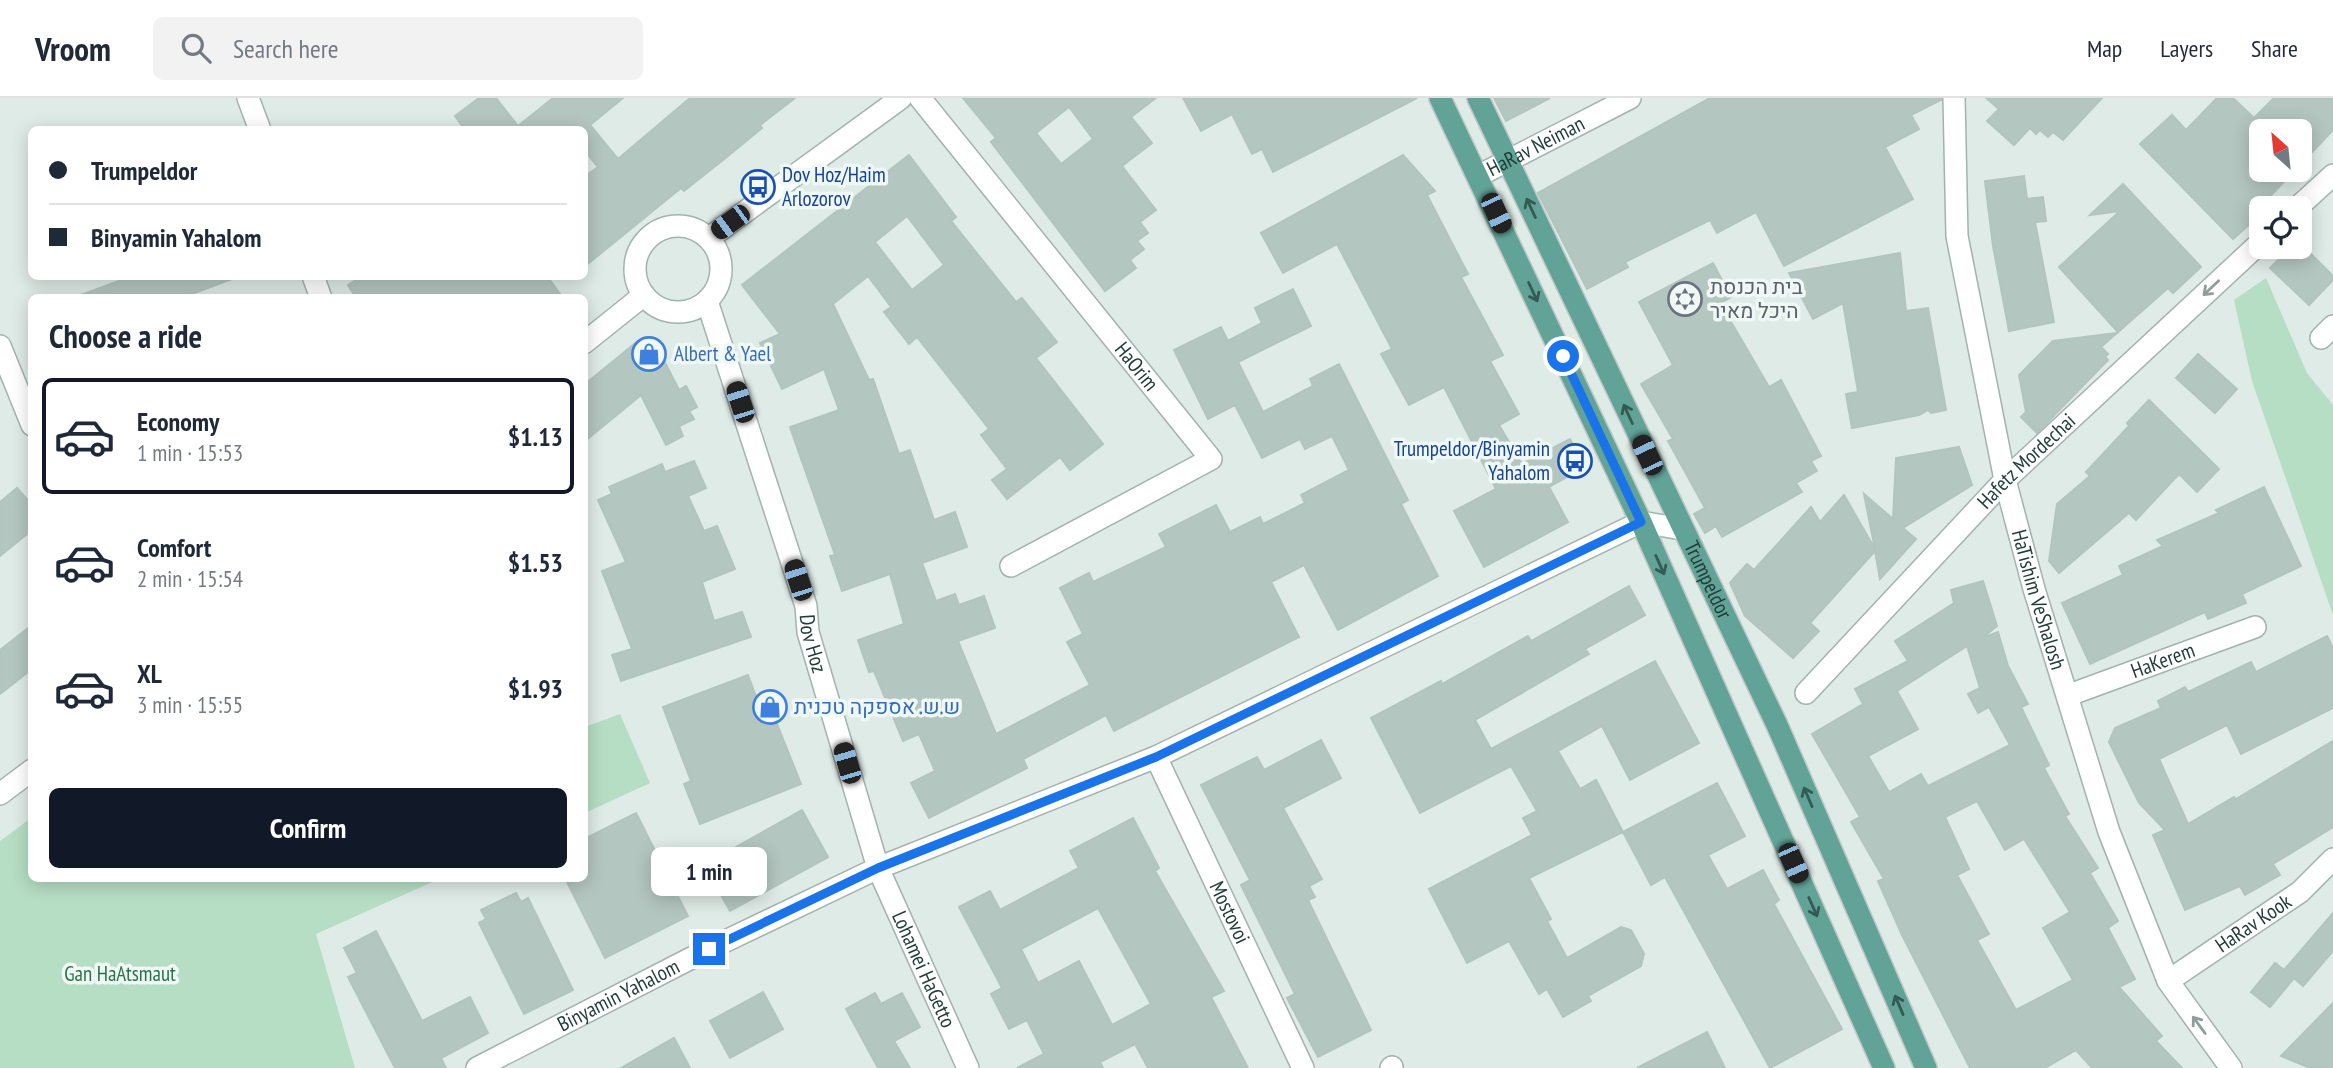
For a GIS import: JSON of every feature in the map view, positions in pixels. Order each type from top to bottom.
[{"type":"main road","name":"Trumpeldor","points":[[1440,98],[1641,522],[1884,1068]]},
{"type":"main road","name":"Trumpeldor","points":[[1478,98],[1777,725],[1926,1068]]},
{"type":"street","points":[[248,98],[258,126]]},
{"type":"street","points":[[709,238],[901,98]]},
{"type":"street","name":"HaOrim","points":[[920,98],[1211,459],[1011,566]]},
{"type":"street","name":"HaRav Neiman","points":[[1478,176],[1630,98]]},
{"type":"street","name":"HaTishim VeShalosh","points":[[1954,98],[1957,236],[2004,480],[2034,589],[2069,695],[2109,832],[2168,981],[2231,1068]]},
{"type":"street","points":[[2310,196],[2333,175]]},
{"type":"street","points":[[682,226],[709,238],[720,260],[721,275],[706,301],[684,311],[668,310],[655,305],[644,295],[636,279],[635,264],[639,249],[648,237],[661,229],[682,226]]},
{"type":"street","name":"Hafetz Mordechai","points":[[1806,693],[2004,480],[2249,253]]},
{"type":"street","points":[[588,340],[644,295]]},
{"type":"street","name":"Dov Hoz","points":[[706,301],[806,606],[808,632],[878,868]]},
{"type":"street","points":[[0,345],[28,415]]},
{"type":"street","points":[[1641,522],[1682,529]]},
{"type":"street","name":"Binyamin Yahalom","points":[[477,1068],[709,949],[878,868],[1156,757],[1641,522]]},
{"type":"street","name":"HaKerem","points":[[2069,695],[2255,627]]},
{"type":"street","name":"Mostovoi","points":[[1156,757],[1303,1068]]},
{"type":"street","points":[[0,794],[28,773]]},
{"type":"street","name":"HaRav Kook","points":[[2168,981],[2300,892],[2333,859]]},
{"type":"street","name":"Lohamei HaGetto","points":[[878,868],[968,1068]]},
{"type":"green space","points":[[2266,278],[2307,373],[2333,405],[2333,615],[2252,381],[2234,300]]},
{"type":"green space","points":[[620,714],[650,783],[588,812],[588,726]]},
{"type":"green space","name":"Gan HaAtsmaut","points":[[28,820],[28,882],[432,882],[316,934],[355,1068],[0,1068],[0,841]]},
{"type":"building","points":[[479,98],[496,98],[518,126],[462,126],[455,116]]},
{"type":"building","points":[[553,98],[623,98],[590,125],[618,159],[690,98],[795,98],[760,125],[762,128],[728,156],[684,191],[681,188],[588,264],[588,174],[598,167],[588,155],[588,126],[518,126]]},
{"type":"building","points":[[963,98],[1156,98],[1131,117],[1152,143],[1122,166],[1156,210],[1140,222],[1148,233],[1137,241],[1144,249],[1130,260],[1136,268],[1105,291],[991,142],[996,138]],"holes":[[[1069,107],[1093,139],[1061,164],[1036,133]]]},
{"type":"building","points":[[1183,98],[1417,98],[1273,172],[1262,149],[1252,154],[1232,114],[1201,131]]},
{"type":"building","points":[[1494,98],[1550,98],[1506,121]]},
{"type":"building","points":[[1710,98],[1941,100],[1911,115],[1919,129],[1885,147],[1913,199],[1784,266],[1756,212],[1717,233],[1710,220],[1625,262],[1628,267],[1587,289],[1538,193]]},
{"type":"building","points":[[1986,98],[2102,98],[2063,140],[2053,132],[2048,137],[2040,130],[2036,134],[2030,128],[2014,145],[1987,121],[1999,109]]},
{"type":"building","points":[[2217,98],[2233,98],[2254,118],[2274,98],[2333,98],[2333,130],[2312,152],[2312,119],[2249,119],[2249,182],[2284,182],[2270,196],[2249,196],[2249,225],[2233,239],[2140,144],[2172,115],[2186,130]]},
{"type":"building","points":[[909,155],[956,217],[951,221],[1016,302],[1022,298],[1057,342],[1036,358],[1103,444],[1070,470],[1060,457],[1007,499],[992,480],[1007,469],[981,435],[989,429],[917,337],[909,344],[884,312],[891,307],[868,276],[833,304],[869,380],[873,379],[899,454],[910,450],[934,520],[955,512],[967,547],[922,563],[936,601],[955,594],[959,605],[984,596],[995,628],[958,641],[996,734],[1090,685],[1067,642],[1083,634],[1060,588],[1089,573],[1093,582],[1166,547],[1159,534],[1216,505],[1230,532],[1260,517],[1263,524],[1305,503],[1301,495],[1349,470],[1332,436],[1305,449],[1300,439],[1262,458],[1235,405],[1208,419],[1174,350],[1221,327],[1228,341],[1262,323],[1255,308],[1293,289],[1311,326],[1238,362],[1263,412],[1313,386],[1310,379],[1339,364],[1408,500],[1401,504],[1438,576],[1338,630],[1304,565],[1271,582],[1299,637],[1114,731],[1106,715],[1023,759],[1027,768],[929,818],[911,783],[935,771],[919,734],[903,741],[874,671],[869,672],[858,640],[904,624],[890,574],[842,591],[830,556],[835,555],[790,427],[839,410],[824,369],[782,389],[760,343],[780,334],[742,285]],"holes":[[[907,216],[944,265],[912,290],[875,242]]]},
{"type":"building","points":[[1403,155],[1435,191],[1427,195],[1468,274],[1461,277],[1503,355],[1490,361],[1519,414],[1499,425],[1522,464],[1570,439],[1585,467],[1549,487],[1568,522],[1484,567],[1454,511],[1496,489],[1444,387],[1409,405],[1381,354],[1392,349],[1337,244],[1283,273],[1261,233]]},
{"type":"building","points":[[2024,176],[2027,199],[2043,197],[2046,221],[2035,222],[2054,322],[2009,331],[1993,246],[1985,181]]},
{"type":"building","points":[[2123,184],[2201,267],[2173,293],[2168,288],[2118,332],[2059,267],[2120,211],[2090,215]]},
{"type":"building","points":[[1900,253],[1906,311],[1928,308],[1946,410],[1931,413],[1928,410],[1919,415],[1852,428],[1846,394],[1858,392],[1843,303],[1813,319],[1789,273]]},
{"type":"building","points":[[2312,255],[2333,276],[2333,280],[2309,305],[2270,268],[2279,259],[2312,259]]},
{"type":"building","points":[[1713,263],[1731,297],[1720,303],[1769,387],[1781,380],[1821,456],[1811,461],[1817,471],[1796,483],[1802,492],[1722,537],[1716,526],[1705,533],[1694,514],[1705,508],[1668,441],[1673,439],[1641,384],[1673,365],[1639,302]]},
{"type":"building","points":[[121,280],[229,280],[192,294],[84,294]]},
{"type":"building","points":[[356,280],[550,280],[560,294],[354,294],[348,285]]},
{"type":"building","points":[[2117,333],[2101,347],[2108,354],[2105,357],[2108,360],[2037,433],[2021,417],[2026,412],[2019,375],[2053,341]]},
{"type":"building","points":[[653,339],[679,390],[686,386],[697,407],[689,411],[694,419],[679,426],[683,436],[666,445],[641,395],[588,439],[588,382],[638,341],[643,347]]},
{"type":"building","points":[[2198,354],[2237,389],[2215,413],[2176,378]]},
{"type":"building","points":[[2149,400],[2219,469],[2197,492],[2179,474],[2136,520],[2129,513],[2059,573],[2049,561],[2057,504],[2090,476],[2086,472]]},
{"type":"building","points":[[1959,447],[1972,485],[1903,528],[1916,539],[1880,579],[1875,551],[1810,623],[1819,631],[1793,658],[1745,616],[1730,583],[1747,564],[1754,570],[1811,507],[1820,522],[1844,495],[1875,549],[1864,494],[1893,519],[1896,458]]},
{"type":"building","points":[[694,461],[706,488],[688,496],[704,531],[717,526],[735,569],[702,582],[714,621],[742,612],[751,637],[621,681],[612,655],[632,649],[602,571],[626,562],[598,500],[612,494],[609,487],[662,464],[665,472]]},
{"type":"building","points":[[2264,487],[2301,566],[2242,594],[2246,603],[2208,619],[2205,612],[2090,664],[2062,603],[2123,575],[2119,566],[2163,546],[2157,540],[2219,513],[2216,510]]},
{"type":"building","points":[[17,488],[28,500],[28,533],[0,556],[0,502]]},
{"type":"building","points":[[1983,581],[1997,626],[1982,638],[1998,632],[2008,666],[2028,704],[2021,707],[2049,765],[2044,768],[2069,814],[2065,816],[2098,868],[2090,873],[2118,921],[2108,928],[2135,979],[2119,987],[2162,1036],[2156,1041],[2182,1068],[2092,1068],[2076,1050],[2045,1068],[1970,1068],[1902,935],[1878,881],[1884,879],[1851,822],[1860,817],[1812,734],[1863,704],[1855,689],[1908,661],[1895,641],[1954,603],[1951,590]],"holes":[[[1967,646],[1980,688],[1968,694],[1978,713],[1989,707],[2010,745],[1928,786],[1921,774],[1889,792],[1868,756],[1918,729],[1897,691]],[[1977,801],[2005,850],[2024,839],[2070,912],[2043,928],[2073,980],[2016,1010],[1977,940],[1989,934],[1957,875],[1969,869],[1945,817]]]},
{"type":"building","points":[[1629,586],[1645,615],[1585,649],[1589,654],[1475,720],[1491,749],[1655,661],[1699,743],[1630,780],[1602,726],[1558,751],[1580,789],[1596,780],[1623,832],[1529,878],[1551,919],[1547,921],[1567,958],[1621,927],[1631,930],[1644,954],[1641,966],[1588,996],[1591,1001],[1563,1017],[1547,989],[1539,994],[1509,941],[1467,963],[1429,889],[1532,835],[1523,818],[1537,811],[1511,766],[1420,813],[1371,718],[1441,681],[1442,684],[1528,636],[1531,641]]},
{"type":"building","points":[[28,628],[28,672],[0,694],[0,650]]},
{"type":"building","points":[[2327,636],[2333,648],[2333,708],[2241,754],[2227,725],[2159,759],[2188,824],[2234,797],[2236,799],[2333,741],[2333,827],[2273,864],[2280,875],[2245,895],[2240,886],[2185,910],[2153,835],[2165,830],[2139,803],[2109,742],[2115,728],[2161,708],[2158,701],[2185,687],[2188,692],[2251,662],[2256,672]]},
{"type":"building","points":[[748,675],[758,702],[767,699],[801,784],[700,824],[684,784],[691,781],[663,707]]},
{"type":"building","points":[[1321,740],[1341,778],[1283,808],[1322,879],[1309,886],[1315,897],[1308,900],[1371,1030],[1318,1057],[1287,998],[1295,994],[1241,885],[1250,880],[1201,785],[1257,757],[1264,770]]},
{"type":"building","points":[[1717,783],[1745,836],[1708,855],[1727,889],[1763,870],[1779,900],[1774,904],[1842,1029],[1770,1068],[1665,877],[1651,885],[1623,832]]},
{"type":"building","points":[[802,810],[828,857],[730,911],[704,865]]},
{"type":"building","points":[[636,813],[688,916],[605,958],[567,882],[588,882],[588,837]]},
{"type":"building","points":[[1133,818],[1159,868],[1155,871],[1224,991],[1211,997],[1248,1068],[1148,1068],[1135,1044],[1100,1062],[1103,1068],[1017,1068],[1044,1054],[1027,1020],[1009,1029],[991,994],[1002,988],[959,907],[990,891],[1000,910],[1079,868],[1070,851]],"holes":[[[1098,908],[1151,1004],[1112,1025],[1079,961],[1038,983],[1021,949]]]},
{"type":"building","points":[[516,893],[521,902],[528,898],[573,990],[524,1014],[479,923],[486,919],[481,910]]},
{"type":"building","points":[[2333,913],[2333,951],[2303,986],[2294,978],[2270,1007],[2251,992],[2275,963],[2284,970]]},
{"type":"building","points":[[376,931],[422,1021],[470,997],[488,1033],[441,1058],[446,1068],[395,1068],[348,977],[357,973],[344,948]]},
{"type":"building","points":[[763,992],[783,1029],[730,1058],[710,1021]]},
{"type":"building","points":[[875,993],[881,1004],[902,993],[920,1027],[894,1041],[910,1068],[878,1068],[846,1009]]},
{"type":"building","points":[[2333,1003],[2333,1068],[2310,1068],[2281,1056]]},
{"type":"building","points":[[1707,1032],[1725,1068],[1637,1068]]},
{"type":"building","points":[[674,1038],[690,1068],[621,1068]]},
{"type":"place","name":"Dov Hoz/Haim Arlozorov","points":[[758,187]]},
{"type":"place","name":"בית הכנסת היכל מאיר","points":[[1685,299]]},
{"type":"place","name":"Albert & Yael","points":[[649,354]]},
{"type":"place","name":"Trumpeldor/Binyamin Yahalom","points":[[1575,461]]},
{"type":"place","name":"ש.ש. אספקה טכנית","points":[[770,707]]},
{"type":"route","points":[[709,949],[878,868],[1156,757],[1641,522],[1563,356]]}]
